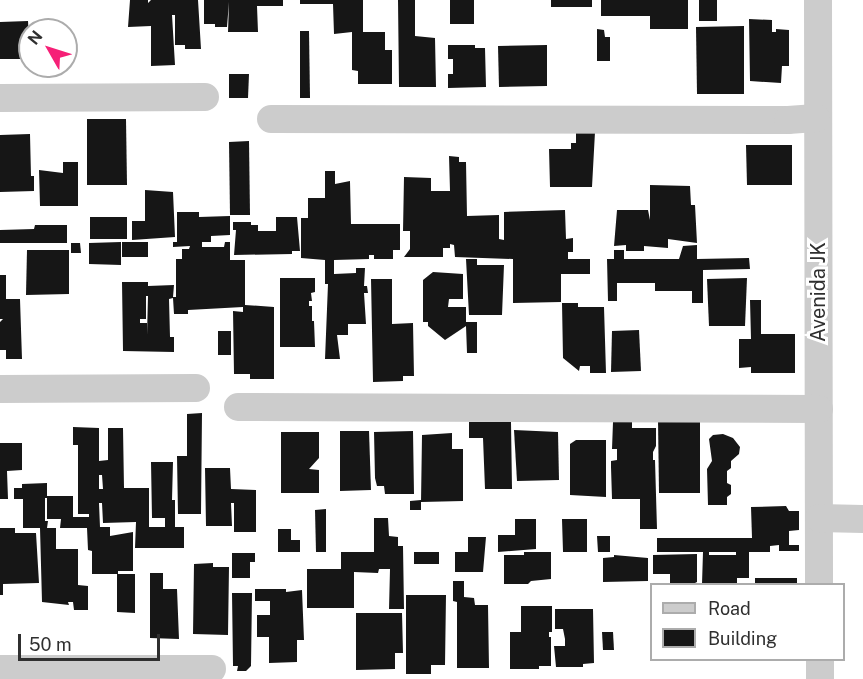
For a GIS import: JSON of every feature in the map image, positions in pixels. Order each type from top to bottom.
[{"type":"street","name":"Avenida JK","points":[[818,0],[816,118],[819,583]]},
{"type":"street","points":[[0,98],[205,97]]},
{"type":"street","points":[[270,119],[789,120],[816,118]]},
{"type":"street","points":[[0,388],[196,388]]},
{"type":"street","points":[[238,406],[819,409]]},
{"type":"street","points":[[819,518],[863,519]]},
{"type":"street","points":[[820,661],[820,679]]},
{"type":"street","points":[[0,669],[212,669]]},
{"type":"building","points":[[130,0],[148,0],[148,3],[151,0],[198,0],[201,49],[185,49],[185,45],[175,45],[175,15],[172,15],[175,65],[151,66],[151,26],[128,27]]},
{"type":"building","points":[[204,0],[283,0],[283,6],[257,6],[258,32],[228,32],[229,2],[227,27],[215,27],[215,24],[204,24]]},
{"type":"building","points":[[300,0],[363,0],[363,32],[385,32],[385,50],[392,50],[392,84],[358,84],[358,71],[352,70],[352,32],[334,34],[333,4],[300,4]]},
{"type":"building","points":[[398,0],[415,0],[415,36],[435,38],[436,87],[399,87]]},
{"type":"building","points":[[450,0],[474,0],[474,24],[450,24]]},
{"type":"building","points":[[551,0],[592,0],[592,7],[551,7]]},
{"type":"building","points":[[601,0],[688,0],[688,29],[650,29],[650,16],[601,16]]},
{"type":"building","points":[[699,0],[717,0],[717,21],[699,21]]},
{"type":"building","points":[[749,19],[772,20],[772,32],[776,32],[776,29],[789,30],[789,66],[782,66],[781,83],[750,81]]},
{"type":"building","points":[[18,21],[18,59],[0,59],[0,22]]},
{"type":"building","points":[[744,26],[744,94],[697,94],[696,27]]},
{"type":"building","points":[[597,29],[604,30],[605,37],[610,37],[610,61],[597,61]]},
{"type":"building","points":[[300,31],[309,31],[310,98],[300,98]]},
{"type":"building","points":[[448,45],[475,45],[475,48],[485,48],[486,87],[448,88],[448,74],[453,74],[453,59],[448,59]]},
{"type":"building","points":[[547,45],[547,86],[499,87],[498,46]]},
{"type":"building","points":[[229,74],[249,74],[248,98],[229,98]]},
{"type":"building","points":[[87,119],[126,119],[127,185],[87,185]]},
{"type":"building","points":[[576,132],[595,132],[592,187],[550,187],[549,149],[571,149],[571,143],[576,143]]},
{"type":"building","points":[[30,134],[31,176],[34,176],[34,191],[0,192],[0,135]]},
{"type":"building","points":[[249,141],[250,215],[230,215],[229,142]]},
{"type":"building","points":[[746,145],[792,145],[792,185],[747,185]]},
{"type":"building","points":[[449,156],[459,157],[459,162],[466,162],[467,216],[499,215],[499,239],[504,240],[504,212],[565,210],[566,239],[573,238],[573,252],[568,252],[568,259],[590,259],[590,274],[561,274],[561,302],[513,303],[513,259],[455,257],[454,245],[450,244],[450,248],[443,248],[443,257],[404,257],[410,249],[410,231],[403,231],[404,177],[431,178],[431,191],[450,191]]},
{"type":"building","points":[[63,162],[78,162],[78,206],[40,206],[39,170],[63,173]]},
{"type":"building","points":[[325,171],[335,171],[335,184],[350,181],[351,224],[400,224],[400,250],[393,250],[393,259],[374,259],[374,255],[369,255],[369,259],[334,260],[334,274],[356,273],[356,268],[365,268],[364,286],[367,286],[368,293],[364,293],[366,324],[348,324],[348,335],[337,335],[340,359],[325,359],[328,284],[325,284],[325,260],[301,258],[301,218],[308,218],[308,198],[325,198]]},
{"type":"building","points":[[650,185],[690,186],[691,205],[695,205],[697,243],[668,239],[668,248],[644,246],[644,251],[626,251],[626,245],[614,246],[617,210],[648,210],[650,220]]},
{"type":"building","points":[[145,190],[173,192],[175,237],[132,240],[132,221],[145,221]]},
{"type":"building","points":[[177,212],[199,212],[199,217],[230,216],[230,235],[211,236],[211,242],[202,242],[202,247],[224,247],[225,242],[230,242],[230,260],[245,260],[245,305],[274,307],[274,379],[250,379],[250,374],[234,374],[233,311],[243,312],[243,307],[188,310],[188,314],[174,314],[173,298],[169,299],[170,337],[174,337],[174,352],[123,351],[122,282],[148,282],[148,286],[174,285],[173,297],[176,297],[176,259],[182,259],[182,249],[189,249],[190,246],[173,247],[173,242],[177,242]],"holes":[[[146,296],[148,296],[147,335],[147,323],[140,323],[140,319],[146,319]]]},
{"type":"building","points":[[90,217],[127,217],[127,239],[90,239]]},
{"type":"building","points":[[276,217],[297,217],[300,251],[292,251],[292,254],[234,255],[236,230],[233,230],[233,222],[251,222],[251,225],[258,225],[258,231],[276,231]]},
{"type":"building","points":[[35,225],[67,225],[67,243],[0,243],[0,230],[34,229]]},
{"type":"building","points":[[121,242],[121,265],[89,264],[89,243]]},
{"type":"building","points":[[122,242],[148,242],[148,257],[122,257]]},
{"type":"building","points":[[71,243],[80,243],[81,253],[71,253]]},
{"type":"building","points":[[697,245],[697,259],[749,258],[750,269],[703,270],[703,303],[692,303],[692,291],[655,291],[655,283],[617,283],[617,301],[608,301],[607,259],[614,259],[614,250],[624,250],[624,259],[679,259],[683,246]]},
{"type":"building","points":[[27,250],[69,250],[69,294],[26,295]]},
{"type":"building","points":[[466,259],[477,259],[477,265],[504,265],[502,315],[469,315]]},
{"type":"building","points":[[433,272],[463,274],[463,299],[449,299],[448,307],[466,307],[466,322],[477,322],[477,353],[467,353],[466,326],[445,340],[428,326],[428,322],[423,322],[423,280]]},
{"type":"building","points":[[0,275],[6,275],[6,299],[20,299],[22,359],[6,359],[6,350],[0,350],[0,322],[3,319],[0,319]]},
{"type":"building","points":[[280,278],[315,278],[315,292],[311,293],[312,301],[309,301],[309,306],[312,306],[315,347],[280,347]]},
{"type":"building","points":[[747,278],[745,326],[709,326],[707,279]]},
{"type":"building","points":[[371,279],[392,279],[392,324],[413,323],[414,376],[403,376],[403,381],[373,382]]},
{"type":"building","points":[[750,300],[761,300],[761,334],[795,334],[795,373],[751,373],[751,367],[739,368],[739,339],[751,339]]},
{"type":"building","points":[[562,303],[578,303],[578,307],[604,307],[606,373],[590,373],[590,366],[580,366],[579,371],[563,358]]},
{"type":"building","points":[[639,330],[641,371],[611,372],[612,331]]},
{"type":"building","points":[[218,331],[231,331],[231,355],[218,355]]},
{"type":"building","points":[[202,413],[201,514],[178,514],[177,456],[187,456],[187,414]]},
{"type":"building","points":[[658,419],[700,419],[700,493],[659,493]]},
{"type":"building","points":[[469,422],[511,422],[512,489],[485,489],[483,438],[469,438]]},
{"type":"building","points":[[613,422],[632,422],[632,428],[656,428],[653,460],[655,460],[657,529],[640,529],[640,499],[612,499],[611,461],[617,460],[617,449],[612,449]]},
{"type":"building","points":[[73,427],[99,428],[99,461],[108,460],[108,428],[123,428],[124,488],[149,488],[149,527],[165,527],[165,518],[152,518],[151,462],[173,462],[172,500],[175,500],[175,527],[184,527],[184,548],[135,548],[136,522],[103,523],[102,503],[99,503],[100,527],[110,527],[110,536],[133,532],[133,571],[118,571],[118,574],[135,574],[135,613],[117,612],[117,574],[92,574],[92,551],[88,550],[87,528],[60,528],[61,519],[47,519],[47,498],[45,498],[45,521],[48,521],[47,528],[56,528],[56,549],[78,549],[78,585],[88,586],[88,610],[74,610],[73,602],[68,602],[69,605],[42,602],[40,528],[23,528],[23,499],[14,499],[14,488],[22,488],[22,484],[47,483],[47,496],[73,496],[73,517],[89,517],[89,514],[78,514],[78,445],[73,445]],"holes":[[[99,475],[102,475],[103,489],[99,489]]]},
{"type":"building","points":[[514,430],[558,432],[559,480],[517,481]]},
{"type":"building","points":[[340,431],[369,431],[371,490],[340,491]]},
{"type":"building","points":[[413,431],[414,494],[385,494],[384,486],[377,486],[375,478],[374,432]]},
{"type":"building","points":[[281,432],[319,432],[319,458],[309,469],[319,470],[319,493],[281,493]]},
{"type":"building","points":[[452,433],[452,449],[463,449],[463,501],[421,502],[422,435]]},
{"type":"building","points":[[723,434],[733,438],[740,447],[739,454],[731,461],[731,468],[727,471],[727,483],[731,485],[731,494],[727,497],[727,505],[708,505],[707,469],[712,461],[709,439],[713,435]]},
{"type":"building","points":[[576,440],[606,440],[606,497],[570,495],[570,444]]},
{"type":"building","points":[[0,443],[22,443],[22,470],[7,471],[8,499],[0,499]]},
{"type":"building","points":[[205,468],[230,468],[231,489],[256,490],[256,532],[234,532],[234,503],[231,503],[232,526],[206,526]]},
{"type":"building","points":[[421,500],[421,510],[410,510],[410,501]]},
{"type":"building","points":[[786,506],[789,511],[799,511],[799,530],[789,531],[789,545],[799,545],[799,551],[779,551],[779,545],[770,546],[770,552],[749,552],[749,578],[737,578],[737,583],[702,583],[703,552],[657,552],[657,538],[752,538],[751,507]],"holes":[[[709,552],[736,552],[736,555],[709,555]]]},
{"type":"building","points":[[326,509],[326,552],[316,552],[315,510]]},
{"type":"building","points":[[374,518],[388,518],[389,536],[398,537],[398,546],[403,546],[404,609],[389,609],[390,569],[379,569],[378,573],[354,572],[354,608],[307,608],[307,569],[341,569],[341,552],[374,552]]},
{"type":"building","points":[[515,519],[536,519],[536,549],[498,552],[498,535],[515,535]]},
{"type":"building","points":[[562,519],[587,519],[587,552],[563,552]]},
{"type":"building","points":[[0,528],[15,528],[15,533],[36,533],[39,583],[3,584],[3,595],[0,595]]},
{"type":"building","points":[[278,529],[291,529],[291,540],[300,540],[300,552],[278,552]]},
{"type":"building","points":[[597,536],[610,536],[610,552],[598,552]]},
{"type":"building","points":[[468,537],[486,537],[483,572],[455,572],[455,552],[468,552]]},
{"type":"building","points":[[414,552],[439,552],[439,564],[414,564]]},
{"type":"building","points":[[524,552],[551,552],[551,579],[531,581],[528,584],[504,584],[504,555],[524,555]]},
{"type":"building","points":[[232,553],[255,553],[255,562],[250,562],[250,578],[232,578]]},
{"type":"building","points":[[697,554],[697,582],[670,583],[670,574],[653,574],[653,555]]},
{"type":"building","points":[[614,555],[648,558],[648,581],[603,582],[603,558],[614,557]]},
{"type":"building","points":[[213,563],[213,567],[229,567],[228,635],[193,634],[194,564]]},
{"type":"building","points":[[150,573],[163,573],[163,589],[177,589],[179,639],[150,638]]},
{"type":"building","points":[[755,578],[797,578],[797,583],[755,583]]},
{"type":"building","points":[[453,581],[464,581],[464,597],[474,598],[475,605],[488,605],[489,668],[457,668],[457,602],[453,601]]},
{"type":"building","points":[[255,589],[286,589],[286,592],[302,590],[304,640],[297,640],[297,662],[269,663],[269,637],[257,637],[257,615],[270,615],[270,601],[255,601]]},
{"type":"building","points":[[232,593],[252,593],[251,666],[246,671],[237,671],[238,666],[233,666]]},
{"type":"building","points":[[406,595],[446,595],[445,665],[431,665],[431,674],[406,674]]},
{"type":"building","points":[[521,606],[552,606],[552,632],[549,632],[551,666],[539,666],[539,669],[510,669],[510,632],[521,632]]},
{"type":"building","points":[[555,609],[593,609],[594,663],[583,664],[583,667],[556,667],[554,646],[565,646],[565,639],[563,629],[555,629]]},
{"type":"building","points":[[356,613],[402,613],[403,653],[395,653],[395,669],[356,670]]},
{"type":"building","points":[[602,632],[613,632],[614,650],[603,650]]}]
